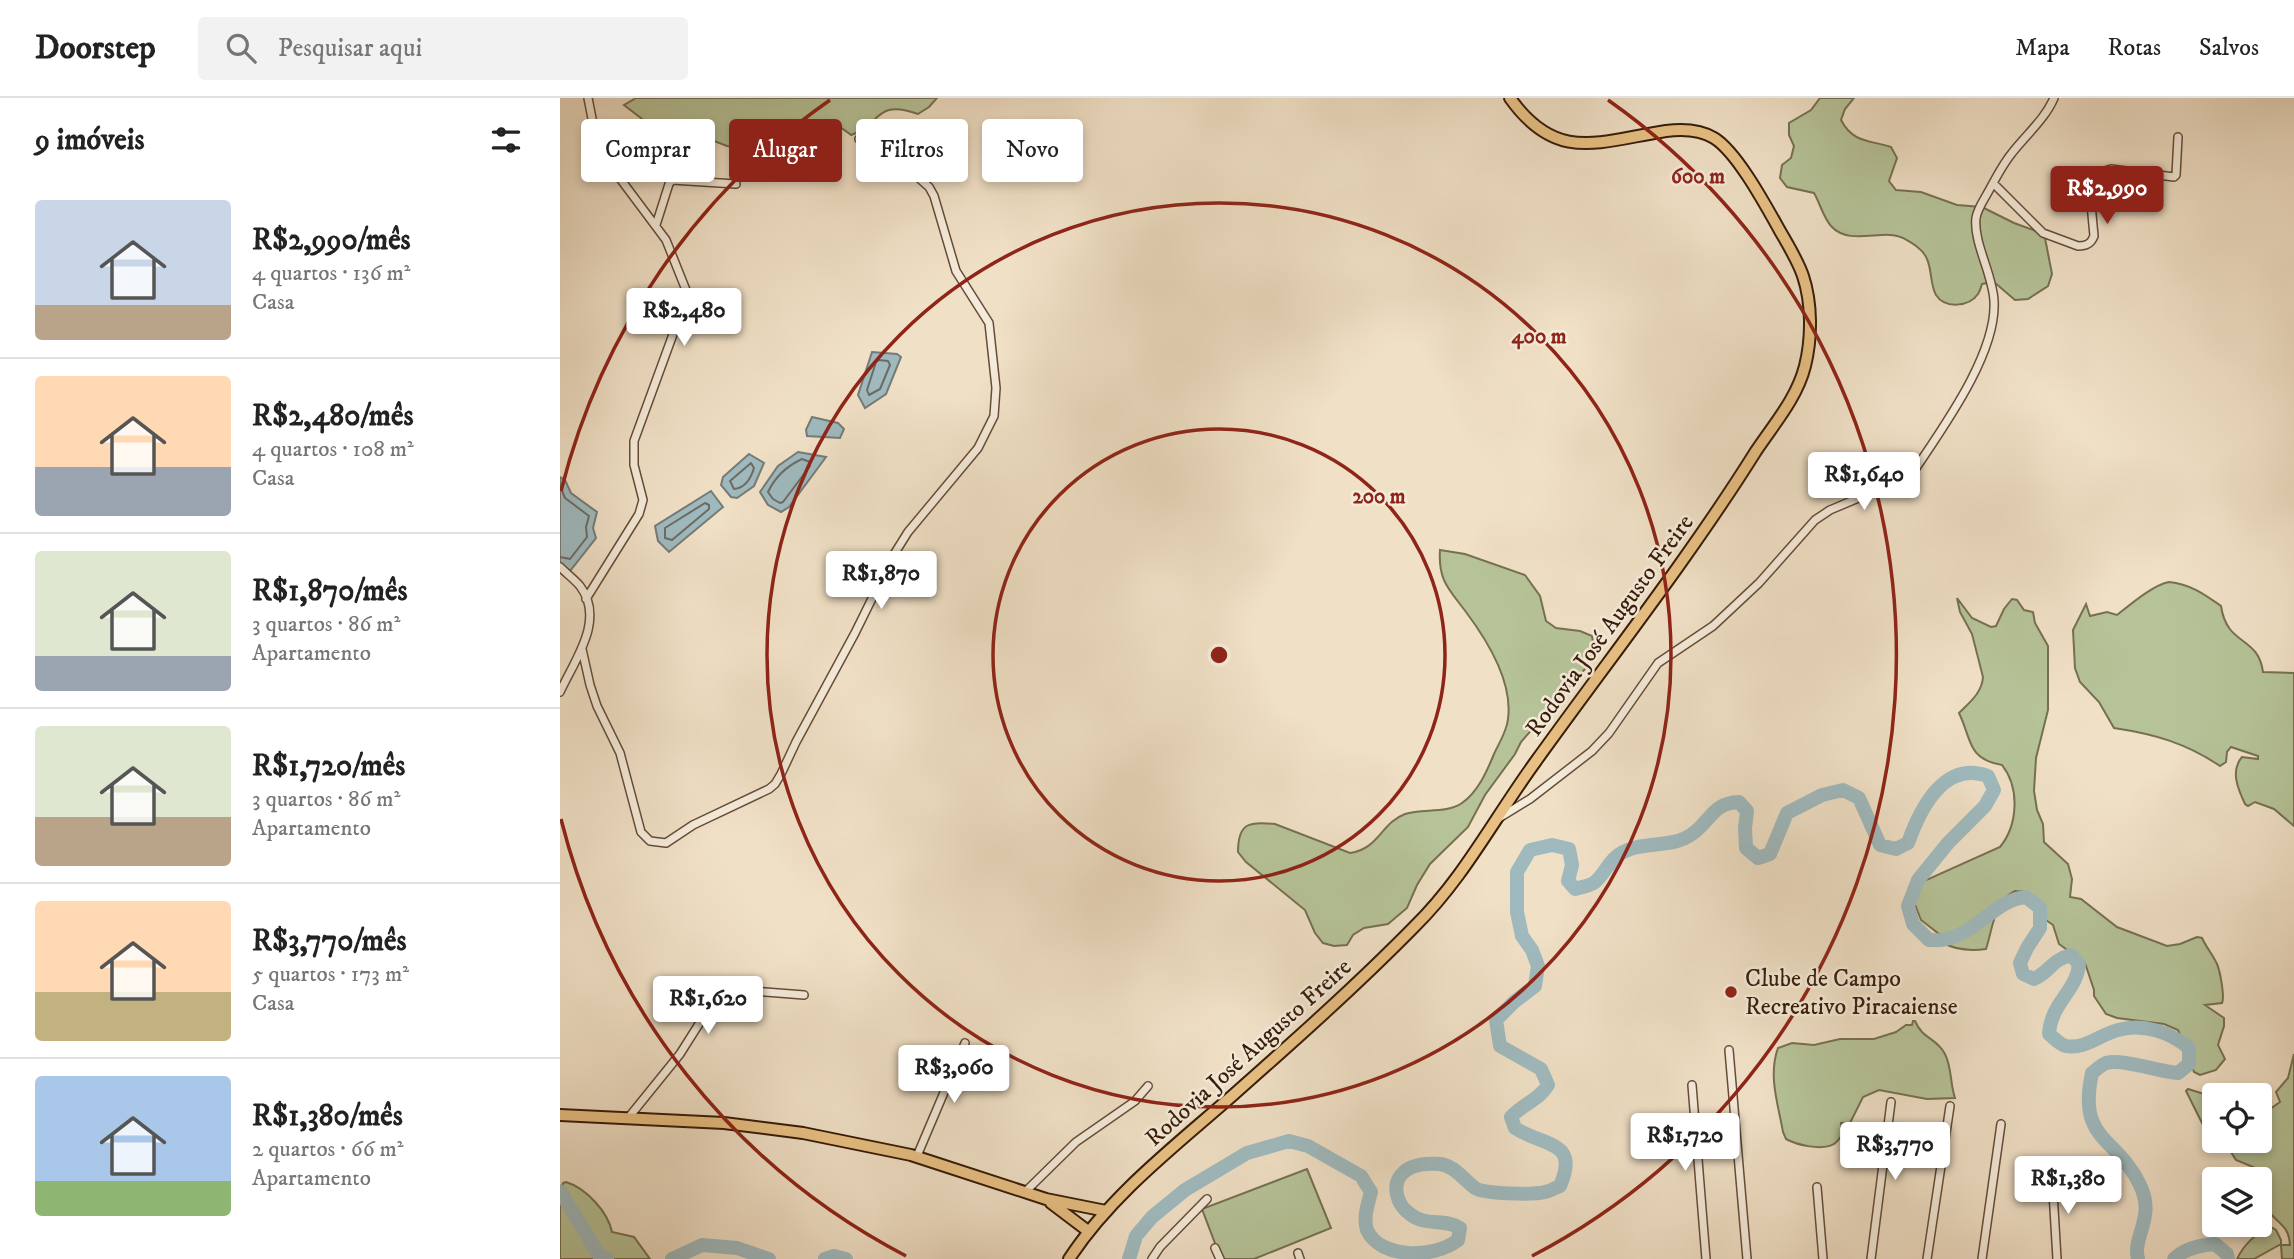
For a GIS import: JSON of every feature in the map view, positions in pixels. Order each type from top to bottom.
[{"type":"main road","name":"Rodovia José Augusto Freire","points":[[1069,1259],[1106,1210],[1284,1051],[1416,925],[1468,864],[1492,822],[1696,540],[1793,397],[1805,364],[1810,325],[1803,276],[1739,163],[1726,148],[1712,136],[1699,131],[1680,130],[1595,144],[1573,144],[1539,129],[1510,98]]},
{"type":"main road","points":[[560,1115],[737,1124],[803,1133],[917,1156],[1046,1199],[1106,1210]]},
{"type":"main road","points":[[1046,1199],[1088,1231]]},
{"type":"street","points":[[586,599],[642,505],[633,455],[634,442],[687,296],[666,240],[598,149],[588,98]]},
{"type":"street","points":[[1492,822],[1530,799],[1592,751],[1609,733],[1658,663],[1713,626],[1759,583],[1815,520],[1830,510],[1906,478],[1916,468],[1964,395],[1981,359],[1992,321],[1995,304],[1993,284],[1979,243],[1976,217],[2010,155],[2046,112],[2054,98]]},
{"type":"street","points":[[1993,183],[2043,233],[2084,246],[2094,236],[2090,193],[2099,173],[2111,169],[2174,177],[2178,137]]},
{"type":"street","points":[[656,225],[672,180],[736,184]]},
{"type":"street","points":[[582,649],[597,706],[620,753],[638,824],[650,841],[666,844],[693,825],[769,789],[781,774],[893,556],[908,532],[964,467],[988,430],[996,408],[989,323],[956,271],[937,202],[923,182]]},
{"type":"street","points":[[560,567],[581,588],[589,610],[588,630],[582,649],[560,692]]},
{"type":"street","points":[[629,1117],[680,1054],[721,993],[739,990],[804,995]]},
{"type":"street","points":[[917,1156],[965,1043]]},
{"type":"street","points":[[1729,1050],[1747,1259]]},
{"type":"street","points":[[1692,1085],[1706,1259]]},
{"type":"street","points":[[1025,1192],[1076,1142],[1135,1101],[1148,1086]]},
{"type":"street","points":[[1871,1259],[1891,1102]]},
{"type":"street","points":[[1927,1259],[1950,1106]]},
{"type":"street","points":[[1982,1259],[2001,1124]]},
{"type":"street","points":[[2052,1175],[2057,1259]]},
{"type":"street","points":[[1817,1187],[1823,1259]]},
{"type":"street","points":[[1152,1259],[1160,1247],[1207,1199]]},
{"type":"street","points":[[1215,1248],[1220,1259]]},
{"type":"green space","points":[[636,98],[937,98],[918,114],[893,109],[885,111],[875,119],[856,119],[856,133],[851,135],[842,129],[842,119],[729,119],[729,146],[715,141],[715,119],[642,119],[624,105]]},
{"type":"green space","points":[[1820,98],[1854,98],[1845,109],[1841,120],[1856,137],[1891,147],[1897,158],[1889,181],[1896,190],[1921,192],[1957,205],[1982,207],[2036,231],[2045,238],[2052,274],[2048,286],[2028,299],[2015,300],[1994,282],[1982,284],[1979,293],[1969,302],[1957,305],[1945,303],[1936,295],[1927,259],[1913,244],[1895,235],[1848,235],[1831,226],[1814,193],[1787,187],[1780,178],[1782,165],[1791,158],[1794,146],[1789,135],[1789,123],[1811,110]]},
{"type":"green space","points":[[1440,550],[1465,554],[1525,575],[1540,596],[1546,621],[1556,628],[1580,631],[1592,636],[1594,648],[1585,669],[1521,742],[1485,795],[1468,827],[1430,864],[1407,908],[1388,924],[1364,928],[1353,935],[1347,945],[1323,943],[1315,933],[1305,910],[1246,862],[1238,852],[1243,830],[1252,824],[1275,824],[1350,853],[1360,851],[1374,841],[1390,823],[1405,814],[1449,809],[1468,798],[1485,774],[1506,728],[1508,705],[1497,662],[1482,635],[1446,584],[1441,570]]},
{"type":"green space","points":[[2169,582],[2190,587],[2221,606],[2229,628],[2255,652],[2263,672],[2294,673],[2294,826],[2274,809],[2255,802],[2248,806],[2245,804],[2238,786],[2236,768],[2242,757],[2258,759],[2258,756],[2231,747],[2227,752],[2226,762],[2220,766],[2195,751],[2169,741],[2114,728],[2099,702],[2080,682],[2075,668],[2073,630],[2086,604],[2090,616],[2107,612],[2117,615],[2149,591]]},
{"type":"green space","points":[[1957,598],[1972,618],[1991,627],[1996,626],[2012,599],[2017,600],[2024,610],[2033,612],[2035,623],[2048,646],[2048,710],[2036,758],[2034,791],[2037,810],[2043,824],[2044,842],[2068,864],[2072,879],[2070,897],[2081,899],[2117,927],[2167,946],[2202,938],[2217,964],[2223,990],[2222,1003],[2205,1005],[2224,1018],[2218,1045],[2225,1059],[2216,1070],[2200,1075],[2194,1072],[2178,1030],[2164,1024],[2106,1014],[2094,996],[2085,963],[2059,944],[2053,925],[2043,918],[2040,908],[2028,892],[2015,891],[2002,902],[1986,949],[1964,949],[1943,943],[1939,934],[1921,920],[1911,894],[1924,881],[2000,847],[2010,828],[2015,806],[2008,774],[2002,765],[1976,753],[1959,713],[1978,693],[1983,677],[1972,634],[1960,612]]},
{"type":"green space","points":[[1913,1021],[1945,1054],[1955,1098],[1927,1099],[1879,1090],[1863,1097],[1850,1123],[1841,1123],[1842,1135],[1834,1144],[1810,1146],[1786,1139],[1774,1079],[1778,1048],[1792,1043],[1814,1045],[1840,1039],[1874,1039],[1912,1025]]},
{"type":"green space","points":[[2294,1054],[2294,1259],[2282,1259],[2281,1245],[2290,1245],[2286,1229],[2272,1215],[2272,1167],[2253,1167],[2236,1160],[2232,1153],[2272,1153],[2272,1108],[2280,1102],[2276,1092],[2288,1078]]},
{"type":"green space","points":[[2188,1089],[2202,1093],[2202,1123],[2186,1091]]},
{"type":"green space","points":[[1307,1169],[1331,1228],[1254,1259],[1221,1259],[1202,1209]]},
{"type":"green space","points":[[566,1182],[595,1202],[610,1224],[612,1232],[634,1237],[650,1259],[560,1259],[560,1200],[563,1183]]},
{"type":"green space","points":[[2272,1228],[2276,1230],[2281,1244],[2254,1259],[2237,1259],[2255,1237],[2272,1237]]},
{"type":"water","points":[[872,352],[897,354],[901,357],[886,394],[865,408],[858,395]]},
{"type":"water","points":[[812,417],[838,423],[844,429],[840,438],[807,436],[806,430]]},
{"type":"water","points":[[798,452],[826,457],[789,507],[781,512],[768,505],[760,492],[778,466]]},
{"type":"water","points":[[749,454],[764,463],[754,486],[737,498],[731,497],[721,485],[723,477]]},
{"type":"water","points":[[560,477],[565,480],[571,493],[597,512],[593,528],[596,538],[570,571],[560,562]]},
{"type":"water","points":[[711,491],[723,507],[669,552],[658,541],[655,526]]},
{"type":"waterway","points":[[1129,1259],[1136,1236],[1152,1217],[1185,1190],[1247,1153],[1289,1141],[1308,1146],[1361,1176],[1371,1192],[1366,1215],[1367,1230],[1374,1240],[1395,1251],[1435,1251],[1458,1240],[1460,1228],[1448,1223],[1422,1220],[1405,1210],[1396,1188],[1400,1177],[1411,1167],[1426,1164],[1445,1165],[1455,1170],[1475,1188],[1488,1192],[1539,1193],[1560,1186],[1565,1171],[1562,1152],[1515,1128],[1511,1117],[1548,1085],[1541,1069],[1500,1046],[1496,1020],[1535,986],[1538,966],[1532,950],[1522,936],[1517,912],[1517,872],[1530,850],[1552,845],[1569,849],[1572,865],[1568,881],[1575,889],[1595,882],[1620,854],[1638,847],[1684,839],[1717,809],[1739,802],[1747,811],[1746,848],[1758,858],[1770,854],[1787,813],[1822,795],[1843,790],[1859,798],[1880,845],[1896,849],[1908,843],[1919,816],[1936,791],[1947,781],[1972,773],[1988,776],[1994,790],[1985,806],[1948,843],[1918,880],[1908,906],[1913,924],[1929,940],[1944,940],[1957,936],[2005,904],[2026,897],[2040,908],[2040,928],[2020,963],[2023,974],[2034,979],[2059,960],[2071,955],[2079,964],[2074,982],[2054,1013],[2049,1034],[2062,1044],[2073,1047],[2118,1030],[2146,1028],[2165,1033],[2189,1048],[2189,1064],[2178,1073],[2113,1062],[2104,1064],[2092,1073],[2089,1096],[2090,1113],[2095,1126],[2131,1169],[2144,1197],[2146,1207],[2138,1242],[2138,1259]]},
{"type":"waterway","points":[[560,1191],[599,1255],[607,1259]]},
{"type":"waterway","points":[[2174,1259],[2193,1248],[2215,1244],[2227,1254],[2228,1259]]},
{"type":"waterway","points":[[672,1259],[702,1245],[737,1248],[769,1259]]},
{"type":"waterway","points":[[825,1259],[834,1256],[846,1259]]},
{"type":"place","name":"Clube de Campo Recreativo Piracaiense","points":[[1731,992]]}]
